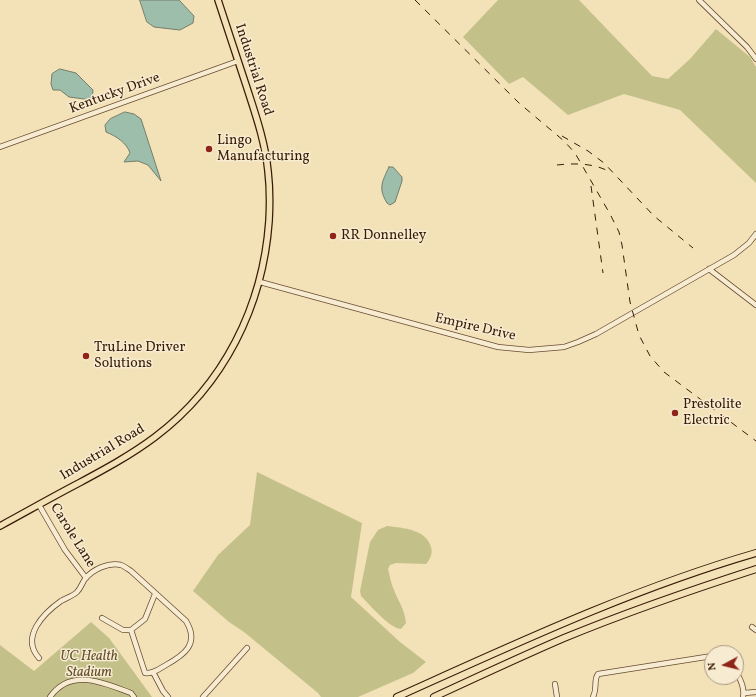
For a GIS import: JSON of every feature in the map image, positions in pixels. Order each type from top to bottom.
[{"type":"highway","points":[[398,697],[557,625],[606,605],[697,572],[756,554]]},
{"type":"highway","points":[[434,697],[563,639],[633,611],[702,586],[756,569]]},
{"type":"main road","name":"Industrial Road","points":[[0,526],[125,457],[181,415],[212,379],[232,350],[248,315],[260,282],[268,232],[270,187],[258,123],[218,0]]},
{"type":"street","points":[[699,0],[747,47],[756,58]]},
{"type":"street","name":"Kentucky Drive","points":[[0,147],[238,61]]},
{"type":"street","name":"Empire Drive","points":[[260,282],[488,345],[529,350],[564,347],[596,334],[743,249],[756,234]]},
{"type":"street","points":[[709,269],[756,305]]},
{"type":"street","name":"Carole Lane","points":[[39,505],[65,550],[86,578]]},
{"type":"street","points":[[39,658],[32,645],[32,635],[39,622],[49,610],[62,600],[77,592],[90,574],[103,567],[114,564],[122,565],[131,571],[186,621],[191,630],[191,635],[189,646],[183,655],[148,674],[144,672],[131,630]]},
{"type":"street","points":[[102,618],[123,630],[131,630],[145,619],[155,594]]},
{"type":"street","points":[[204,697],[247,648]]},
{"type":"street","points":[[593,697],[596,691],[595,678],[598,674],[704,657]]},
{"type":"street","points":[[154,672],[163,691],[168,697]]},
{"type":"street","points":[[50,697],[60,687],[71,682],[81,680],[101,682],[131,693],[134,697]]},
{"type":"street","points":[[555,684],[557,697]]},
{"type":"street","points":[[740,685],[743,695],[756,692]]},
{"type":"green space","points":[[498,0],[579,0],[652,76],[668,79],[690,59],[716,29],[750,57],[756,67],[756,183],[680,110],[624,94],[568,115],[523,77],[509,84],[463,37]]},
{"type":"green space","points":[[257,472],[362,523],[351,597],[400,642],[426,662],[413,673],[358,697],[321,697],[193,591],[218,555],[250,525]]},
{"type":"green space","points":[[387,526],[413,530],[419,533],[424,536],[432,549],[431,556],[426,564],[396,563],[390,565],[388,569],[392,585],[403,609],[405,618],[406,623],[401,629],[391,625],[380,616],[361,596],[360,591],[370,542],[378,530]]},
{"type":"green space","name":"UC Health Stadium","points":[[91,622],[109,638],[152,697],[0,697],[0,645],[34,671]]},
{"type":"shaded area","points":[[140,0],[179,0],[194,16],[193,23],[180,30],[154,27],[147,22]]},
{"type":"shaded area","points":[[60,69],[76,73],[93,90],[92,100],[69,97],[60,90],[53,90],[51,84],[52,74]]},
{"type":"shaded area","points":[[125,112],[134,114],[141,119],[161,181],[148,165],[138,161],[124,162],[130,153],[129,149],[121,140],[106,132],[105,125],[110,119]]},
{"type":"shaded area","points":[[389,167],[393,167],[402,177],[395,202],[390,205],[384,198],[382,189],[383,181]]},
{"type":"railway","points":[[415,0],[519,103],[564,141],[575,153],[619,232],[630,302],[639,335],[650,356],[664,372],[756,441]]},
{"type":"railway","points":[[562,136],[588,151],[604,163],[654,216],[693,248]]},
{"type":"railway","points":[[557,165],[584,164],[598,167],[610,172]]},
{"type":"railway","points":[[591,186],[603,273]]},
{"type":"place","name":"Lingo Manufacturing","points":[[209,149]]},
{"type":"place","name":"RR Donnelley","points":[[333,236]]},
{"type":"place","name":"TruLine Driver Solutions","points":[[86,356]]},
{"type":"place","name":"Prestolite Electric","points":[[675,413]]}]
